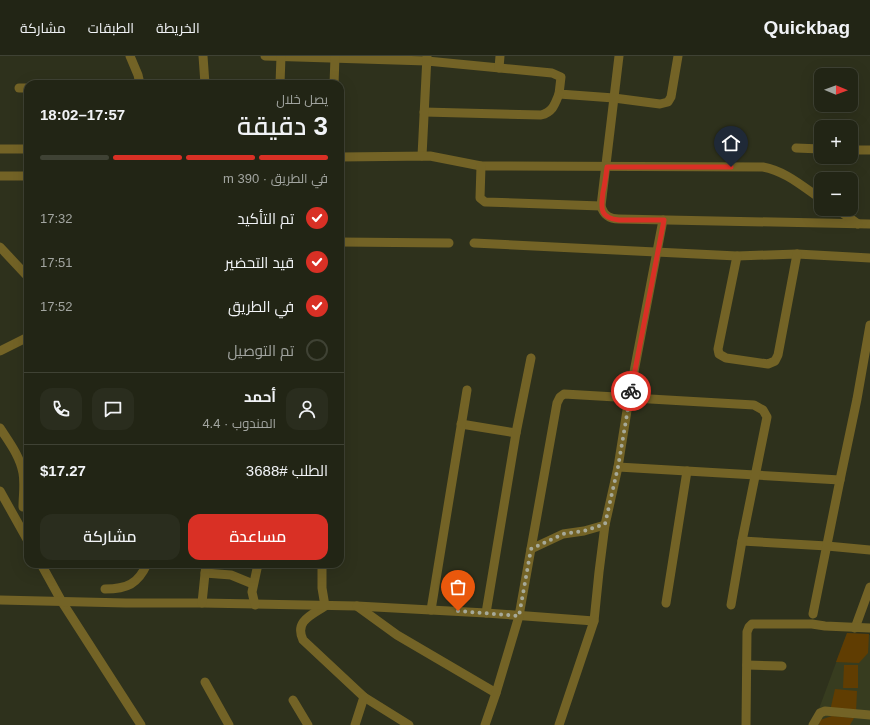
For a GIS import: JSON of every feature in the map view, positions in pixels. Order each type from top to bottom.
[{"type":"street","points":[[130,56],[139,80]]},
{"type":"street","points":[[203,56],[205,80]]},
{"type":"street","points":[[265,56],[427,58],[557,75],[561,78],[559,94],[553,109],[548,114],[541,116],[424,112]]},
{"type":"street","points":[[280,80],[281,56]]},
{"type":"street","points":[[499,68],[500,56]]},
{"type":"street","points":[[619,56],[607,167],[601,206],[606,216],[612,219],[870,224]]},
{"type":"street","points":[[559,94],[614,98],[660,104],[668,102],[671,97],[678,56]]},
{"type":"street","points":[[334,80],[335,57]]},
{"type":"street","points":[[422,156],[427,58]]},
{"type":"street","points":[[796,148],[814,149]]},
{"type":"street","points":[[0,149],[24,149]]},
{"type":"street","points":[[858,150],[870,150]]},
{"type":"street","points":[[344,157],[439,157],[481,166],[762,167],[788,176],[814,193]]},
{"type":"street","points":[[481,166],[480,196],[481,200],[484,202],[601,206]]},
{"type":"street","points":[[0,176],[24,176]]},
{"type":"street","points":[[846,216],[858,224]]},
{"type":"street","points":[[559,725],[594,621],[605,524],[618,467],[629,398],[664,220]]},
{"type":"street","points":[[344,242],[449,243]]},
{"type":"street","points":[[474,243],[737,256],[798,254],[870,258]]},
{"type":"street","points":[[0,247],[24,273]]},
{"type":"street","points":[[737,256],[718,349],[719,354],[726,358],[768,364],[776,362],[778,355],[798,254]]},
{"type":"street","points":[[813,614],[857,399],[870,325]]},
{"type":"street","points":[[0,351],[24,339]]},
{"type":"street","points":[[486,613],[516,433],[531,358]]},
{"type":"street","points":[[431,610],[467,390]]},
{"type":"street","points":[[485,725],[519,616],[557,403],[560,397],[564,394],[754,405],[763,410],[767,417],[731,604]]},
{"type":"street","points":[[461,424],[516,433]]},
{"type":"street","points":[[0,428],[19,458],[22,467],[24,475],[23,507]]},
{"type":"street","points":[[618,467],[840,480]]},
{"type":"street","points":[[666,603],[687,472]]},
{"type":"street","points":[[0,491],[24,534]]},
{"type":"street","points":[[531,549],[563,534],[584,531],[605,524]]},
{"type":"street","points":[[742,541],[870,550]]},
{"type":"street","points":[[43,568],[62,602],[141,725]]},
{"type":"street","points":[[105,589],[126,587],[136,581],[145,568]]},
{"type":"street","points":[[255,605],[252,592],[257,568]]},
{"type":"street","points":[[322,568],[322,588],[325,606]]},
{"type":"street","points":[[202,603],[206,569],[231,575],[253,584]]},
{"type":"street","points":[[855,628],[870,587]]},
{"type":"street","points":[[0,600],[357,606],[594,621]]},
{"type":"street","points":[[325,606],[303,622],[300,626],[303,640],[364,697],[409,725]]},
{"type":"street","points":[[357,606],[396,635],[496,693]]},
{"type":"street","points":[[746,725],[747,632],[752,624],[812,624],[870,628]]},
{"type":"street","points":[[746,665],[782,666]]},
{"type":"street","points":[[205,682],[229,725]]},
{"type":"street","points":[[355,725],[364,697]]},
{"type":"street","points":[[293,700],[308,725]]},
{"type":"street","points":[[813,725],[820,713],[825,711],[870,715]]},
{"type":"shaded area","points":[[847,633],[870,635],[870,725],[813,725]]},
{"type":"shaded area","points":[[847,633],[869,634],[868,653],[859,663],[836,662]]},
{"type":"shaded area","points":[[844,665],[858,665],[858,688],[843,688]]},
{"type":"shaded area","points":[[835,689],[857,691],[856,712],[830,711]]},
{"type":"shaded area","points":[[832,716],[854,718],[850,725],[819,725],[820,720]]},
{"type":"way so far","points":[[458,611],[519,616],[531,549],[563,534],[584,531],[605,524],[618,467],[631,391]]},
{"type":"route","points":[[631,391],[664,220],[619,220],[606,216],[601,206],[607,167],[731,167]]}]
